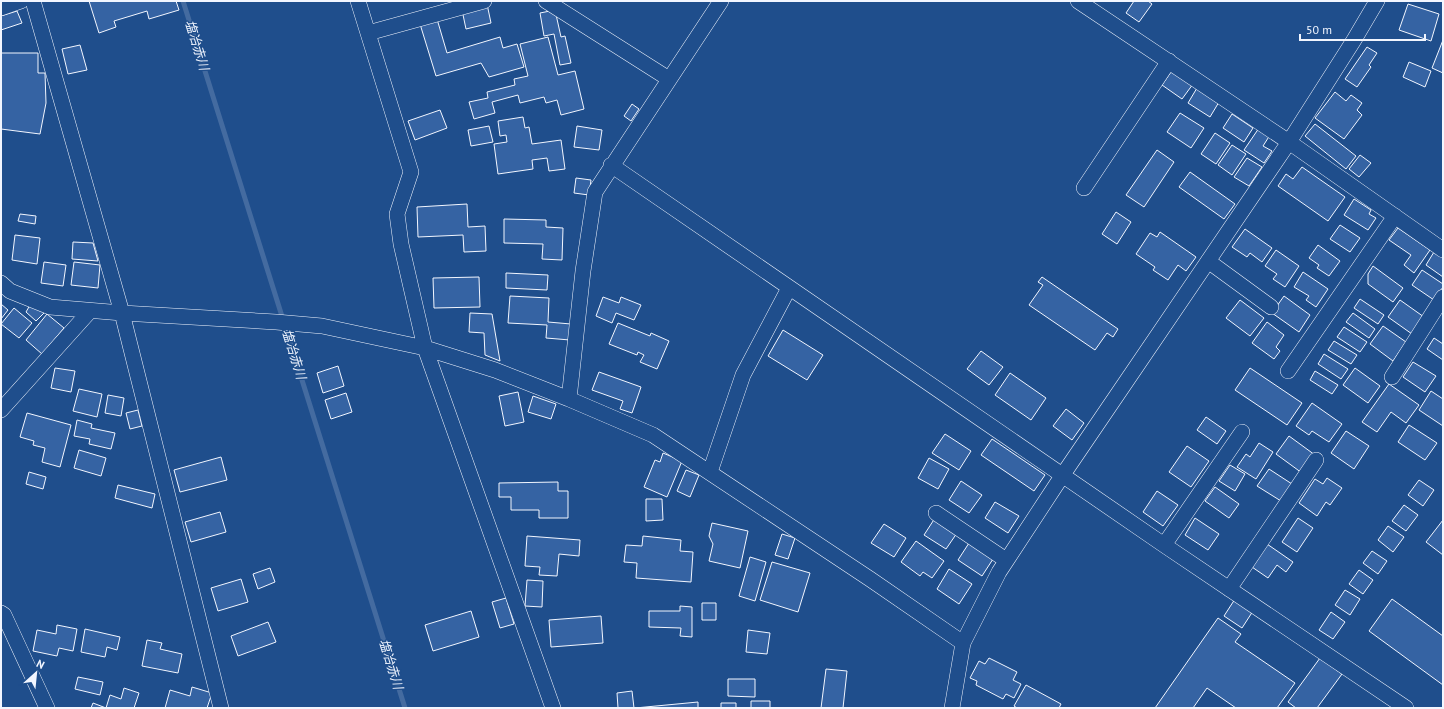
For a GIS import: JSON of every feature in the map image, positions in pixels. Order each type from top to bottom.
[{"type":"street","points":[[1,8],[21,1]]},
{"type":"street","points":[[33,1],[122,313],[221,708]]},
{"type":"street","points":[[358,1],[411,172],[397,214],[401,244],[425,348],[553,708]]},
{"type":"street","points":[[368,33],[484,1]]},
{"type":"street","points":[[546,1],[669,79]]},
{"type":"street","points":[[569,399],[595,192],[721,1]]},
{"type":"street","points":[[1078,1],[1289,142],[1443,250]]},
{"type":"street","points":[[952,708],[963,643],[1006,560],[1289,142],[1377,1]]},
{"type":"street","points":[[1084,188],[1168,61]]},
{"type":"street","points":[[612,165],[1062,476],[1406,708]]},
{"type":"street","points":[[1288,371],[1395,216]]},
{"type":"street","points":[[1208,261],[1271,306]]},
{"type":"street","points":[[1,283],[10,291],[50,307],[322,326],[425,348],[494,370],[569,399],[653,435],[963,643]]},
{"type":"street","points":[[710,472],[743,375],[788,288]]},
{"type":"street","points":[[1392,377],[1443,297]]},
{"type":"street","points":[[1,410],[90,310]]},
{"type":"street","points":[[1164,545],[1242,432]]},
{"type":"street","points":[[1229,589],[1316,460]]},
{"type":"street","points":[[936,513],[1006,560]]},
{"type":"street","points":[[1,613],[4,616],[47,708]]},
{"type":"building","points":[[89,1],[176,1],[179,10],[149,19],[147,11],[114,21],[116,27],[99,33]]},
{"type":"building","points":[[1134,1],[1148,1],[1152,4],[1139,22],[1126,13]]},
{"type":"building","points":[[487,4],[491,23],[466,29],[462,10]]},
{"type":"building","points":[[1408,4],[1439,14],[1431,41],[1399,30]]},
{"type":"building","points":[[555,10],[561,37],[565,36],[571,63],[560,65],[554,34],[544,36],[540,13]]},
{"type":"building","points":[[17,11],[22,23],[1,30],[1,16]]},
{"type":"building","points":[[437,19],[447,53],[500,37],[503,48],[517,44],[524,67],[489,77],[481,63],[436,76],[420,24]]},
{"type":"building","points":[[548,37],[558,75],[575,71],[584,109],[561,115],[557,100],[546,103],[544,97],[520,103],[518,95],[492,102],[495,113],[474,119],[469,102],[488,98],[487,92],[515,85],[514,79],[528,76],[520,44]]},
{"type":"building","points":[[1443,40],[1443,73],[1432,68]]},
{"type":"building","points":[[80,45],[87,70],[68,74],[62,49]]},
{"type":"building","points":[[1367,47],[1377,53],[1369,65],[1371,67],[1357,87],[1345,79]]},
{"type":"building","points":[[1,53],[38,53],[38,73],[45,73],[46,103],[40,134],[1,129]]},
{"type":"building","points":[[1409,62],[1431,71],[1425,87],[1403,77]]},
{"type":"building","points":[[1173,69],[1193,84],[1182,99],[1162,85]]},
{"type":"building","points":[[1197,88],[1219,102],[1210,117],[1188,103]]},
{"type":"building","points":[[1335,92],[1346,101],[1351,95],[1362,103],[1357,110],[1362,115],[1344,139],[1315,118]]},
{"type":"building","points":[[632,104],[639,109],[631,121],[624,116]]},
{"type":"building","points":[[440,110],[447,128],[415,140],[408,121]]},
{"type":"building","points":[[1180,113],[1204,128],[1191,148],[1167,132]]},
{"type":"building","points":[[1232,114],[1253,128],[1244,142],[1223,128]]},
{"type":"building","points":[[523,117],[525,128],[529,127],[532,144],[561,140],[565,169],[549,171],[547,158],[532,160],[533,169],[498,174],[494,144],[507,142],[506,135],[500,136],[498,121]]},
{"type":"building","points":[[1315,124],[1356,156],[1346,169],[1305,136]]},
{"type":"building","points":[[489,126],[493,142],[471,146],[468,130]]},
{"type":"building","points":[[577,126],[602,130],[599,150],[574,147]]},
{"type":"building","points":[[1259,128],[1270,135],[1263,146],[1272,151],[1264,163],[1244,150]]},
{"type":"building","points":[[1215,133],[1230,143],[1216,164],[1201,154]]},
{"type":"building","points":[[1232,145],[1246,154],[1232,175],[1218,165]]},
{"type":"building","points":[[1157,150],[1174,162],[1144,207],[1126,195]]},
{"type":"building","points":[[1360,155],[1371,163],[1359,177],[1349,169]]},
{"type":"building","points":[[1247,158],[1262,167],[1249,186],[1234,177]]},
{"type":"building","points":[[1302,167],[1345,197],[1328,221],[1278,186],[1286,174],[1293,179]]},
{"type":"building","points":[[1190,172],[1235,204],[1224,219],[1179,187]]},
{"type":"building","points":[[576,178],[591,180],[589,195],[574,193]]},
{"type":"building","points":[[1354,199],[1371,210],[1369,214],[1376,218],[1368,230],[1344,215]]},
{"type":"building","points":[[467,204],[468,227],[485,226],[486,251],[464,252],[463,235],[418,237],[417,207]]},
{"type":"building","points":[[1116,212],[1131,222],[1117,244],[1102,234]]},
{"type":"building","points":[[20,214],[36,216],[35,224],[18,221]]},
{"type":"building","points":[[504,219],[546,220],[546,227],[563,228],[562,260],[542,259],[543,244],[504,243]]},
{"type":"building","points":[[1340,225],[1360,238],[1350,252],[1330,239]]},
{"type":"building","points":[[1398,228],[1430,250],[1414,273],[1404,265],[1411,255],[1389,240]]},
{"type":"building","points":[[1245,229],[1272,248],[1262,262],[1250,253],[1247,257],[1232,247]]},
{"type":"building","points":[[1160,232],[1196,257],[1186,271],[1178,265],[1168,280],[1153,270],[1155,267],[1136,254],[1150,233],[1157,237]]},
{"type":"building","points":[[15,235],[40,238],[37,264],[12,260]]},
{"type":"building","points":[[73,242],[93,243],[98,261],[72,259]]},
{"type":"building","points":[[1318,245],[1340,261],[1329,276],[1317,268],[1319,265],[1309,258]]},
{"type":"building","points":[[1276,250],[1299,266],[1285,287],[1273,279],[1277,274],[1265,266]]},
{"type":"building","points":[[1434,252],[1443,258],[1443,277],[1426,265]]},
{"type":"building","points":[[44,262],[66,265],[63,286],[41,283]]},
{"type":"building","points":[[74,262],[100,265],[98,288],[71,285]]},
{"type":"building","points":[[1373,266],[1403,288],[1393,302],[1368,284],[1368,274]]},
{"type":"building","points":[[1422,270],[1443,284],[1443,287],[1434,300],[1412,285]]},
{"type":"building","points":[[1303,272],[1328,289],[1316,307],[1306,300],[1309,296],[1294,287]]},
{"type":"building","points":[[506,273],[548,275],[547,290],[506,288]]},
{"type":"building","points":[[479,277],[480,307],[434,308],[433,278]]},
{"type":"building","points":[[1042,277],[1118,329],[1113,337],[1107,333],[1095,350],[1029,305],[1043,285],[1038,282]]},
{"type":"building","points":[[510,296],[549,298],[548,322],[571,324],[570,340],[546,338],[547,325],[508,323]]},
{"type":"building","points":[[1284,296],[1310,315],[1299,332],[1272,313]]},
{"type":"building","points":[[603,297],[619,303],[621,297],[641,305],[634,320],[616,313],[612,323],[596,316]]},
{"type":"building","points":[[1360,299],[1384,315],[1378,324],[1354,308]]},
{"type":"building","points":[[1240,300],[1264,318],[1250,336],[1226,318]]},
{"type":"building","points":[[1400,300],[1424,317],[1412,334],[1388,317]]},
{"type":"building","points":[[1,304],[8,310],[1,319]]},
{"type":"building","points":[[30,305],[46,311],[36,321],[26,312]]},
{"type":"building","points":[[14,308],[32,323],[19,338],[1,324]]},
{"type":"building","points":[[470,313],[492,314],[500,361],[485,355],[484,333],[469,332]]},
{"type":"building","points":[[1353,313],[1375,329],[1369,338],[1346,322]]},
{"type":"building","points":[[47,314],[64,328],[42,354],[26,340]]},
{"type":"building","points":[[1267,322],[1284,335],[1276,347],[1280,351],[1274,359],[1252,343]]},
{"type":"building","points":[[618,323],[650,336],[651,333],[669,341],[657,369],[640,362],[644,355],[638,352],[637,355],[609,344]]},
{"type":"building","points":[[1383,326],[1406,342],[1393,361],[1370,344]]},
{"type":"building","points":[[1344,327],[1367,342],[1360,352],[1337,337]]},
{"type":"building","points":[[783,330],[823,355],[807,380],[768,356]]},
{"type":"building","points":[[1434,338],[1443,344],[1443,360],[1427,349]]},
{"type":"building","points":[[1334,341],[1357,355],[1351,364],[1328,350]]},
{"type":"building","points":[[981,351],[1003,367],[989,385],[967,369]]},
{"type":"building","points":[[1324,354],[1348,369],[1341,379],[1318,364]]},
{"type":"building","points":[[1413,362],[1436,376],[1425,392],[1403,377]]},
{"type":"building","points":[[338,366],[344,386],[323,393],[317,373]]},
{"type":"building","points":[[55,368],[75,371],[71,392],[51,388]]},
{"type":"building","points":[[1250,368],[1302,403],[1287,425],[1235,390]]},
{"type":"building","points":[[1355,368],[1380,386],[1368,403],[1343,385]]},
{"type":"building","points":[[1315,371],[1338,385],[1332,394],[1310,380]]},
{"type":"building","points":[[599,372],[641,387],[632,413],[620,409],[623,401],[592,390]]},
{"type":"building","points":[[1010,373],[1046,398],[1031,420],[995,395]]},
{"type":"building","points":[[1389,384],[1419,405],[1406,423],[1391,412],[1377,432],[1362,422]]},
{"type":"building","points":[[79,389],[102,394],[97,417],[73,411]]},
{"type":"building","points":[[1431,391],[1443,399],[1443,426],[1419,410]]},
{"type":"building","points":[[518,392],[524,422],[505,426],[499,396]]},
{"type":"building","points":[[346,393],[352,412],[331,419],[325,400]]},
{"type":"building","points":[[108,395],[124,398],[121,416],[105,413]]},
{"type":"building","points":[[533,396],[556,404],[551,419],[528,412]]},
{"type":"building","points":[[1312,403],[1342,424],[1329,442],[1312,431],[1309,435],[1296,426]]},
{"type":"building","points":[[1066,409],[1084,423],[1072,440],[1053,426]]},
{"type":"building","points":[[138,410],[142,426],[130,429],[126,413]]},
{"type":"building","points":[[27,413],[71,425],[60,467],[42,462],[45,448],[33,445],[34,441],[20,437]]},
{"type":"building","points":[[1206,417],[1226,431],[1217,444],[1197,430]]},
{"type":"building","points":[[77,420],[92,424],[91,428],[115,433],[111,449],[89,444],[90,439],[74,436]]},
{"type":"building","points":[[1409,425],[1437,443],[1425,460],[1398,442]]},
{"type":"building","points":[[1346,431],[1369,446],[1354,469],[1331,453]]},
{"type":"building","points":[[945,434],[971,451],[959,470],[932,453]]},
{"type":"building","points":[[1289,436],[1315,455],[1302,473],[1276,454]]},
{"type":"building","points":[[992,439],[1045,475],[1034,491],[981,455]]},
{"type":"building","points":[[1259,443],[1273,452],[1256,479],[1237,467],[1246,454],[1250,457]]},
{"type":"building","points":[[1187,446],[1209,461],[1191,487],[1169,472]]},
{"type":"building","points":[[79,450],[106,458],[101,476],[74,468]]},
{"type":"building","points":[[663,453],[682,461],[667,497],[644,487],[655,460],[660,462]]},
{"type":"building","points":[[221,457],[227,480],[180,492],[174,470]]},
{"type":"building","points":[[929,458],[949,469],[938,489],[918,478]]},
{"type":"building","points":[[1230,465],[1245,474],[1235,491],[1219,481]]},
{"type":"building","points":[[1269,469],[1292,484],[1281,501],[1257,486]]},
{"type":"building","points":[[686,470],[699,475],[690,497],[677,491]]},
{"type":"building","points":[[29,472],[46,477],[43,489],[26,484]]},
{"type":"building","points":[[1327,478],[1342,488],[1330,505],[1326,502],[1317,516],[1299,503],[1315,479],[1323,484]]},
{"type":"building","points":[[1419,480],[1434,490],[1423,506],[1408,495]]},
{"type":"building","points":[[961,481],[982,495],[969,513],[949,500]]},
{"type":"building","points":[[558,482],[558,491],[568,491],[568,518],[539,518],[539,510],[511,510],[511,497],[499,497],[499,483]]},
{"type":"building","points":[[118,485],[155,494],[152,508],[115,498]]},
{"type":"building","points":[[1215,487],[1239,504],[1229,518],[1205,501]]},
{"type":"building","points":[[1157,491],[1178,505],[1163,526],[1143,512]]},
{"type":"building","points":[[646,499],[662,499],[663,520],[646,521]]},
{"type":"building","points":[[995,502],[1019,516],[1008,533],[985,518]]},
{"type":"building","points":[[1404,505],[1418,515],[1406,531],[1392,521]]},
{"type":"building","points":[[220,512],[226,532],[191,542],[185,522]]},
{"type":"building","points":[[935,518],[957,533],[946,549],[924,535]]},
{"type":"building","points":[[1195,518],[1219,534],[1208,550],[1185,535]]},
{"type":"building","points":[[1298,518],[1313,528],[1297,552],[1282,542]]},
{"type":"building","points":[[1443,520],[1443,555],[1426,542]]},
{"type":"building","points":[[712,523],[748,531],[740,568],[709,561],[713,544],[709,536]]},
{"type":"building","points":[[884,524],[906,538],[894,557],[871,543]]},
{"type":"building","points":[[1388,526],[1404,537],[1393,552],[1378,540]]},
{"type":"building","points":[[782,534],[795,538],[788,559],[775,555]]},
{"type":"building","points":[[527,536],[580,540],[579,556],[559,554],[557,576],[539,575],[540,567],[525,566]]},
{"type":"building","points":[[643,536],[681,540],[680,551],[693,552],[691,582],[636,578],[637,563],[624,562],[626,545],[642,546]]},
{"type":"building","points":[[916,541],[944,561],[932,578],[923,572],[920,576],[901,562]]},
{"type":"building","points":[[969,543],[993,559],[982,576],[958,560]]},
{"type":"building","points":[[1267,544],[1293,562],[1286,572],[1277,565],[1268,578],[1252,567]]},
{"type":"building","points":[[1372,551],[1387,561],[1378,574],[1363,563]]},
{"type":"building","points":[[750,557],[766,562],[755,601],[739,596]]},
{"type":"building","points":[[772,562],[810,573],[798,612],[760,600]]},
{"type":"building","points":[[270,568],[275,582],[258,589],[253,574]]},
{"type":"building","points":[[949,569],[972,584],[959,604],[937,589]]},
{"type":"building","points":[[1359,570],[1373,580],[1363,594],[1349,584]]},
{"type":"building","points":[[241,579],[248,602],[218,611],[211,588]]},
{"type":"building","points":[[527,580],[543,581],[542,607],[525,606]]},
{"type":"building","points":[[1345,590],[1360,599],[1350,615],[1335,605]]},
{"type":"building","points":[[506,598],[514,624],[500,628],[492,602]]},
{"type":"building","points":[[1235,599],[1253,611],[1242,628],[1224,616]]},
{"type":"building","points":[[1392,599],[1443,636],[1443,685],[1369,631]]},
{"type":"building","points":[[702,603],[716,603],[716,620],[702,620]]},
{"type":"building","points":[[680,606],[692,607],[692,637],[680,636],[681,628],[649,627],[649,611],[680,611]]},
{"type":"building","points":[[471,611],[479,637],[433,651],[425,625]]},
{"type":"building","points":[[1331,612],[1345,622],[1333,639],[1319,630]]},
{"type":"building","points":[[601,616],[603,643],[551,647],[549,620]]},
{"type":"building","points":[[1218,618],[1241,634],[1235,642],[1295,683],[1277,708],[1236,708],[1207,688],[1193,708],[1155,708]]},
{"type":"building","points":[[268,622],[276,642],[238,656],[231,636]]},
{"type":"building","points":[[57,625],[77,629],[73,651],[59,648],[57,656],[33,651],[37,630],[56,634]]},
{"type":"building","points":[[85,629],[120,637],[117,650],[107,647],[105,657],[81,652]]},
{"type":"building","points":[[748,630],[770,633],[767,654],[746,652]]},
{"type":"building","points":[[147,640],[162,643],[160,649],[182,654],[178,673],[142,666]]},
{"type":"building","points":[[989,658],[1017,672],[1013,680],[1021,684],[1014,698],[1006,694],[1003,699],[976,685],[977,681],[970,678],[979,661],[985,664]]},
{"type":"building","points":[[1320,658],[1342,674],[1317,708],[1296,708],[1288,702]]},
{"type":"building","points":[[826,669],[847,671],[843,708],[821,708]]},
{"type":"building","points":[[78,677],[103,682],[100,695],[75,689]]},
{"type":"building","points":[[728,679],[755,679],[755,697],[728,696]]},
{"type":"building","points":[[1026,685],[1061,704],[1059,708],[1017,708],[1014,706]]},
{"type":"building","points":[[192,687],[212,693],[207,708],[165,708],[170,690],[190,696]]},
{"type":"building","points":[[124,688],[139,693],[134,708],[106,708],[110,695],[121,699]]},
{"type":"building","points":[[632,691],[634,708],[618,708],[617,693]]},
{"type":"building","points":[[751,701],[770,701],[770,708],[751,708]]},
{"type":"building","points":[[698,702],[698,708],[635,708]]},
{"type":"building","points":[[93,703],[106,708],[91,708]]},
{"type":"building","points":[[721,703],[736,703],[736,708],[721,708]]},
{"type":"waterway","name":"塩冶赤川","points":[[183,1],[405,708]]}]
